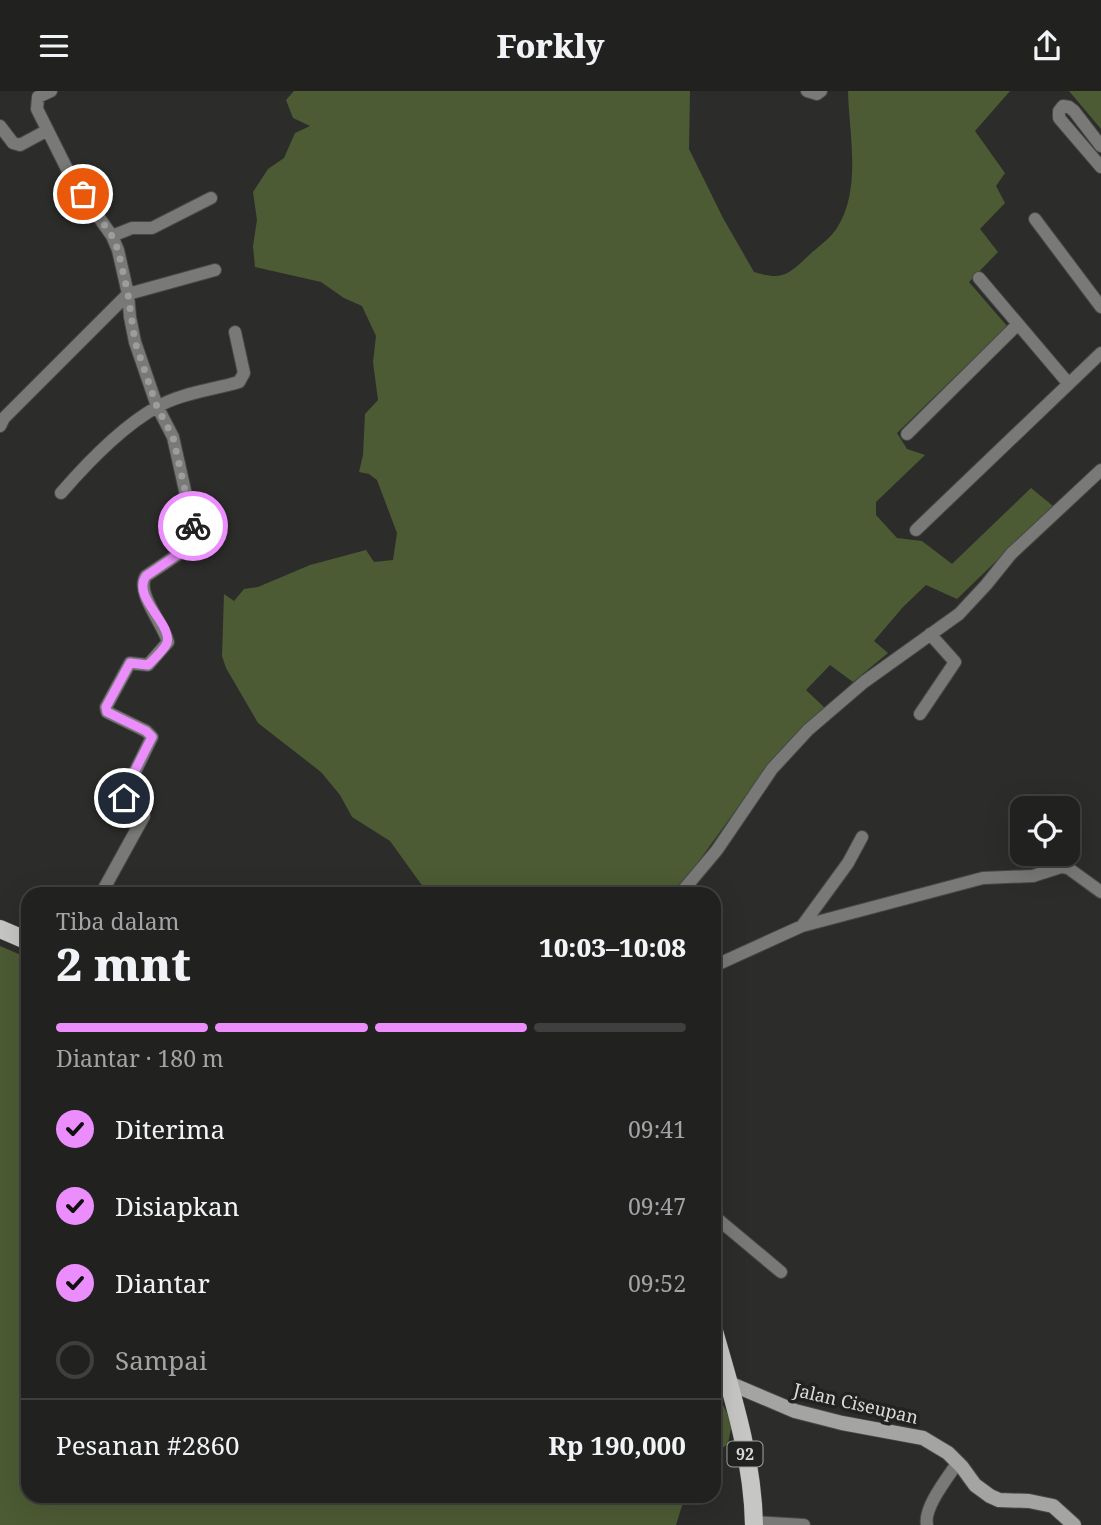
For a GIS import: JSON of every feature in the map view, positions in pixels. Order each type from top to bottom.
[{"type":"main road","points":[[0,929],[21,938]]},
{"type":"main road","name":"92","points":[[721,1355],[752,1493],[754,1524]]},
{"type":"main road","name":"Jalan Ciseupan","points":[[729,1383],[795,1411],[923,1439],[948,1453],[975,1485],[990,1496],[999,1500],[1029,1501],[1053,1506],[1074,1525]]},
{"type":"street","points":[[51,91],[38,97],[36,104],[46,131],[72,179],[112,236],[118,250],[135,342],[157,407],[173,437],[195,535],[189,547],[146,576],[142,582],[142,590],[160,620],[167,642],[148,665],[130,663],[106,707],[107,712],[146,731],[152,737],[123,796],[142,811],[144,816],[105,887]]},
{"type":"street","points":[[807,91],[817,94],[821,91]]},
{"type":"street","points":[[1101,146],[1074,111],[1063,106],[1059,111],[1059,118],[1101,167]]},
{"type":"street","points":[[0,126],[13,143],[20,145],[46,131]]},
{"type":"street","points":[[112,236],[132,228],[160,226],[211,198]]},
{"type":"street","points":[[1035,219],[1101,306]]},
{"type":"street","points":[[0,426],[13,409],[128,294],[215,270]]},
{"type":"street","points":[[979,278],[1068,383]]},
{"type":"street","points":[[907,434],[1018,324]]},
{"type":"street","points":[[61,493],[110,443],[157,407],[203,390],[239,382],[244,373],[235,332]]},
{"type":"street","points":[[916,530],[1101,353]]},
{"type":"street","points":[[686,887],[717,850],[772,769],[808,730],[864,682],[959,614],[1011,554],[1101,470]]},
{"type":"street","points":[[920,714],[955,662],[930,634]]},
{"type":"street","points":[[802,926],[848,863],[862,837]]},
{"type":"street","points":[[721,963],[802,926],[983,878],[1033,876],[1054,868],[1068,868],[1101,892]]},
{"type":"street","points":[[721,1222],[781,1272]]},
{"type":"street","points":[[926,1525],[925,1519],[933,1500],[958,1462]]},
{"type":"street","points":[[754,1524],[804,1525]]},
{"type":"green space","points":[[294,91],[690,91],[689,149],[723,218],[754,272],[777,276],[794,269],[827,240],[845,212],[852,179],[848,91],[1010,91],[975,131],[1005,173],[996,186],[1005,203],[980,229],[998,252],[969,282],[1007,326],[897,433],[907,449],[925,455],[876,502],[876,515],[897,538],[922,541],[952,564],[1031,488],[1053,506],[957,599],[926,585],[874,641],[888,653],[853,682],[830,665],[806,690],[827,710],[754,785],[680,887],[425,887],[390,841],[352,817],[340,795],[321,772],[258,723],[226,668],[222,656],[224,594],[234,601],[244,589],[258,587],[310,565],[366,550],[374,562],[393,560],[397,533],[377,480],[369,474],[359,472],[363,455],[365,414],[378,400],[373,362],[376,336],[362,306],[344,298],[321,282],[255,267],[253,246],[257,220],[253,192],[268,169],[284,158],[295,133],[310,126],[293,118],[286,100]]},
{"type":"green space","points":[[1069,91],[1101,91],[1101,129]]},
{"type":"green space","points":[[0,946],[21,955],[21,1503],[683,1503],[676,1525],[0,1525]]},
{"type":"green space","points":[[721,1401],[732,1423],[728,1444],[721,1449]]},
{"type":"way so far","points":[[83,194],[112,236],[118,250],[135,342],[157,407],[173,437],[193,526]]},
{"type":"route","points":[[124,798],[124,792],[152,737],[146,731],[105,710],[130,663],[148,665],[167,642],[160,620],[142,590],[142,582],[146,576],[189,547],[194,541],[193,526]]}]
